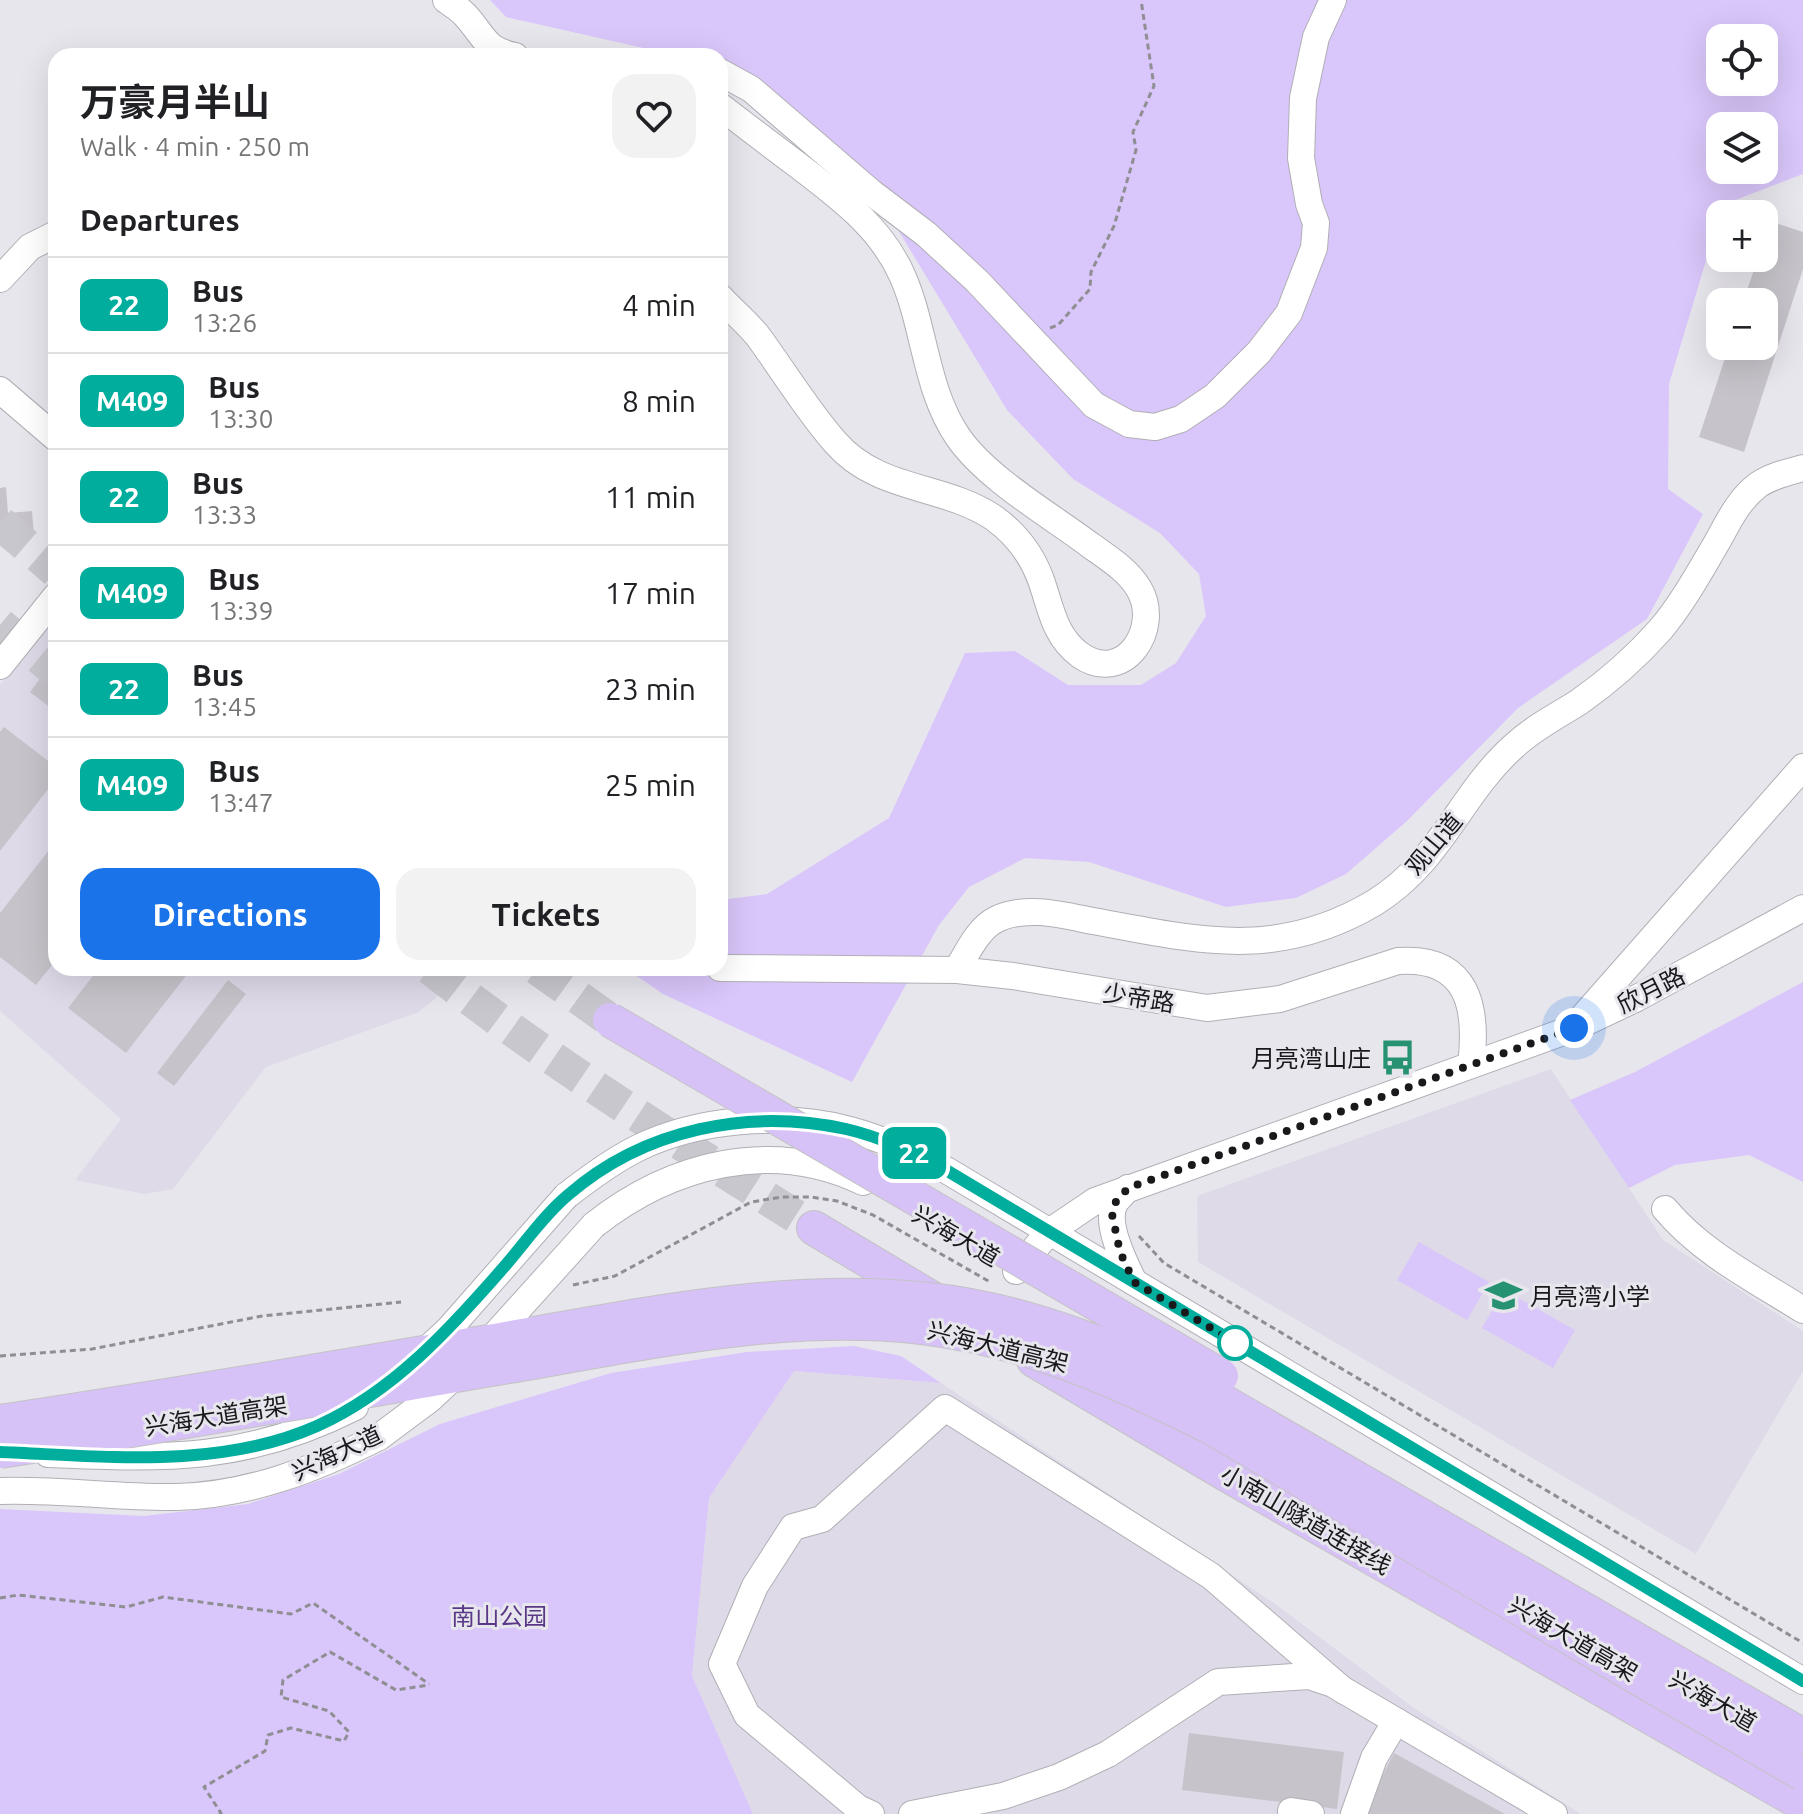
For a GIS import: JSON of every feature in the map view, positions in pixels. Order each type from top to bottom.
[{"type":"main road","points":[[610,1020],[1219,1375],[1440,1525]]},
{"type":"main road","name":"小南山隧道连接线","points":[[814,1228],[1226,1474],[1803,1804]]},
{"type":"main road","name":"兴海大道高架","points":[[0,1422],[207,1391],[732,1301],[833,1294],[973,1306],[1059,1329],[1109,1347],[1217,1398],[1803,1736]]},
{"type":"main road","name":"兴海大道高架","points":[[0,1452],[726,1331],[822,1323],[923,1327],[971,1335],[1065,1361],[1130,1387],[1209,1426],[1803,1774]]},
{"type":"street","points":[[446,0],[465,14],[481,39],[492,48]]},
{"type":"street","points":[[728,76],[751,89],[872,193],[926,234],[977,281],[1094,405],[1129,424],[1155,427],[1181,419],[1215,396],[1259,352],[1289,313],[1314,248],[1316,223],[1309,204],[1301,158],[1303,98],[1316,37],[1333,0]]},
{"type":"street","points":[[728,112],[842,199],[886,244],[903,278],[939,397],[959,438],[999,478],[1130,577],[1144,600],[1146,612],[1143,634],[1134,651],[1114,663],[1102,664],[1081,656],[1062,636],[1052,619],[1035,566],[1029,554],[1008,530],[972,507],[887,479],[860,464],[835,442],[754,332],[728,305]]},
{"type":"street","points":[[0,279],[30,247],[48,238]]},
{"type":"street","points":[[0,390],[48,431]]},
{"type":"street","name":"观山道","points":[[957,970],[977,937],[996,919],[1013,915],[1042,912],[1196,940],[1252,943],[1303,934],[1355,914],[1383,897],[1411,874],[1436,847],[1497,762],[1515,744],[1581,700],[1637,655],[1687,594],[1742,499],[1760,484],[1803,468]]},
{"type":"street","points":[[0,666],[48,606]]},
{"type":"street","points":[[1574,1028],[1803,767]]},
{"type":"street","name":"欣月路","points":[[1016,1271],[1049,1232],[1095,1201],[1574,1028],[1637,998],[1803,908]]},
{"type":"street","name":"少帝路","points":[[728,968],[957,970],[1013,976],[1207,1008],[1280,999],[1380,966],[1416,960],[1450,972],[1466,992],[1473,1011],[1475,1032],[1471,1065]]},
{"type":"street","name":"兴海大道","points":[[0,1452],[158,1458],[206,1454],[271,1442],[315,1427],[355,1407],[390,1382],[449,1329],[566,1196],[602,1168],[639,1147],[679,1133],[756,1121],[805,1122],[847,1129],[914,1153],[1803,1681]]},
{"type":"street","name":"兴海大道","points":[[0,1491],[176,1497],[226,1493],[325,1464],[379,1437],[430,1399],[475,1357],[594,1225],[616,1208],[684,1175],[721,1165],[790,1159],[819,1164],[865,1183],[1148,1347],[1471,1559],[1803,1754]]},
{"type":"street","points":[[1128,1188],[1115,1203],[1112,1214],[1120,1252],[1134,1282]]},
{"type":"street","points":[[1665,1209],[1684,1232],[1708,1250],[1803,1310]]},
{"type":"street","points":[[871,1814],[858,1808],[747,1715],[722,1664],[755,1586],[793,1527],[822,1519],[945,1408],[1211,1576],[1344,1691]]},
{"type":"street","points":[[912,1814],[1003,1796],[1059,1777],[1108,1754],[1218,1682],[1309,1676],[1344,1691],[1554,1814]]},
{"type":"street","points":[[1354,1814],[1374,1758],[1396,1721]]},
{"type":"path","points":[[1019,328],[1039,332],[1058,325],[1090,289],[1091,272],[1114,226],[1136,150],[1133,132],[1154,86],[1141,0]]},
{"type":"path","points":[[1134,1230],[1164,1263],[1803,1643]]},
{"type":"path","points":[[0,1356],[92,1349],[262,1316],[401,1302]]},
{"type":"path","points":[[0,1598],[18,1595],[126,1607],[163,1597],[291,1614],[313,1603],[429,1685],[396,1690],[330,1652],[283,1680],[281,1697],[329,1711],[349,1732],[344,1741],[291,1728],[268,1735],[265,1751],[204,1787],[219,1814]]},
{"type":"shaded area","points":[[48,624],[48,976],[462,976],[419,1012],[266,1067],[173,1189],[144,1194],[75,1180],[121,1119],[0,1011],[0,685]]},
{"type":"shaded area","name":"月亮湾小学","points":[[1551,1069],[1663,1240],[1803,1331],[1803,1371],[1696,1554],[1198,1262],[1197,1196]]},
{"type":"shaded area","points":[[794,1371],[941,1383],[1274,1603],[1414,1708],[1581,1814],[753,1814],[692,1676],[709,1498]]},
{"type":"green space","points":[[490,0],[1803,0],[1803,174],[1778,184],[1778,112],[1706,112],[1706,184],[1777,184],[1735,200],[1706,200],[1706,261],[1669,384],[1668,489],[1703,514],[1647,619],[1518,708],[1407,821],[1346,874],[1296,898],[1226,907],[1089,862],[1025,858],[969,887],[939,925],[852,1082],[663,994],[637,976],[728,976],[728,899],[767,894],[889,818],[965,653],[1015,651],[1068,685],[1141,685],[1176,663],[1206,616],[1199,574],[1160,533],[1073,479],[1007,410],[892,220],[728,86],[728,48],[643,48],[506,17]]},
{"type":"green space","points":[[1803,982],[1803,1182],[1749,1155],[1675,1165],[1629,1188],[1570,1100],[1635,1072]]},
{"type":"green space","points":[[1419,1242],[1489,1282],[1467,1320],[1397,1280]]},
{"type":"green space","points":[[1504,1290],[1575,1330],[1553,1368],[1482,1328]]},
{"type":"green space","name":"南山公园","points":[[854,1346],[901,1356],[941,1383],[794,1371],[709,1498],[692,1676],[753,1814],[0,1814],[0,1509],[144,1516],[248,1504],[339,1474],[440,1424],[611,1373],[747,1352]]},
{"type":"building","points":[[1778,224],[1803,232],[1803,269],[1778,347],[1778,288],[1748,288],[1753,272],[1778,272]]},
{"type":"building","points":[[1724,360],[1774,360],[1744,452],[1699,437]]},
{"type":"building","points":[[6,487],[8,513],[32,511],[34,535],[0,538],[0,488]]},
{"type":"building","points":[[48,668],[48,706],[30,692]]},
{"type":"building","points":[[4,727],[48,761],[48,789],[0,851],[0,732]]},
{"type":"building","points":[[48,851],[48,970],[36,985],[0,957],[0,913]]},
{"type":"building","points":[[93,976],[186,976],[126,1053],[68,1008]]},
{"type":"building","points":[[228,980],[246,994],[174,1086],[157,1073]]},
{"type":"building","points":[[1189,1733],[1344,1752],[1337,1809],[1182,1790]]},
{"type":"building","points":[[1394,1753],[1505,1814],[1363,1814]]},
{"type":"tunnel","points":[[0,523],[48,564]]},
{"type":"tunnel","points":[[0,625],[48,664]]},
{"type":"tunnel","points":[[441,976],[571,1071],[814,1228]]},
{"type":"tunnel","points":[[548,976],[610,1020]]},
{"type":"bus line","name":"22","points":[[0,1452],[158,1458],[232,1450],[271,1442],[315,1427],[355,1407],[419,1357],[449,1329],[566,1196],[602,1168],[639,1147],[679,1133],[756,1121],[805,1122],[847,1129],[881,1140],[946,1170],[1803,1681]]},
{"type":"place","name":"月亮湾山庄","points":[[1397,1058]]},
{"type":"place","name":"月亮湾小学","points":[[1504,1296]]},
{"type":"route","points":[[1235,1343],[1241,1346],[1134,1282],[1120,1252],[1112,1214],[1115,1203],[1128,1188],[1574,1028]]}]
